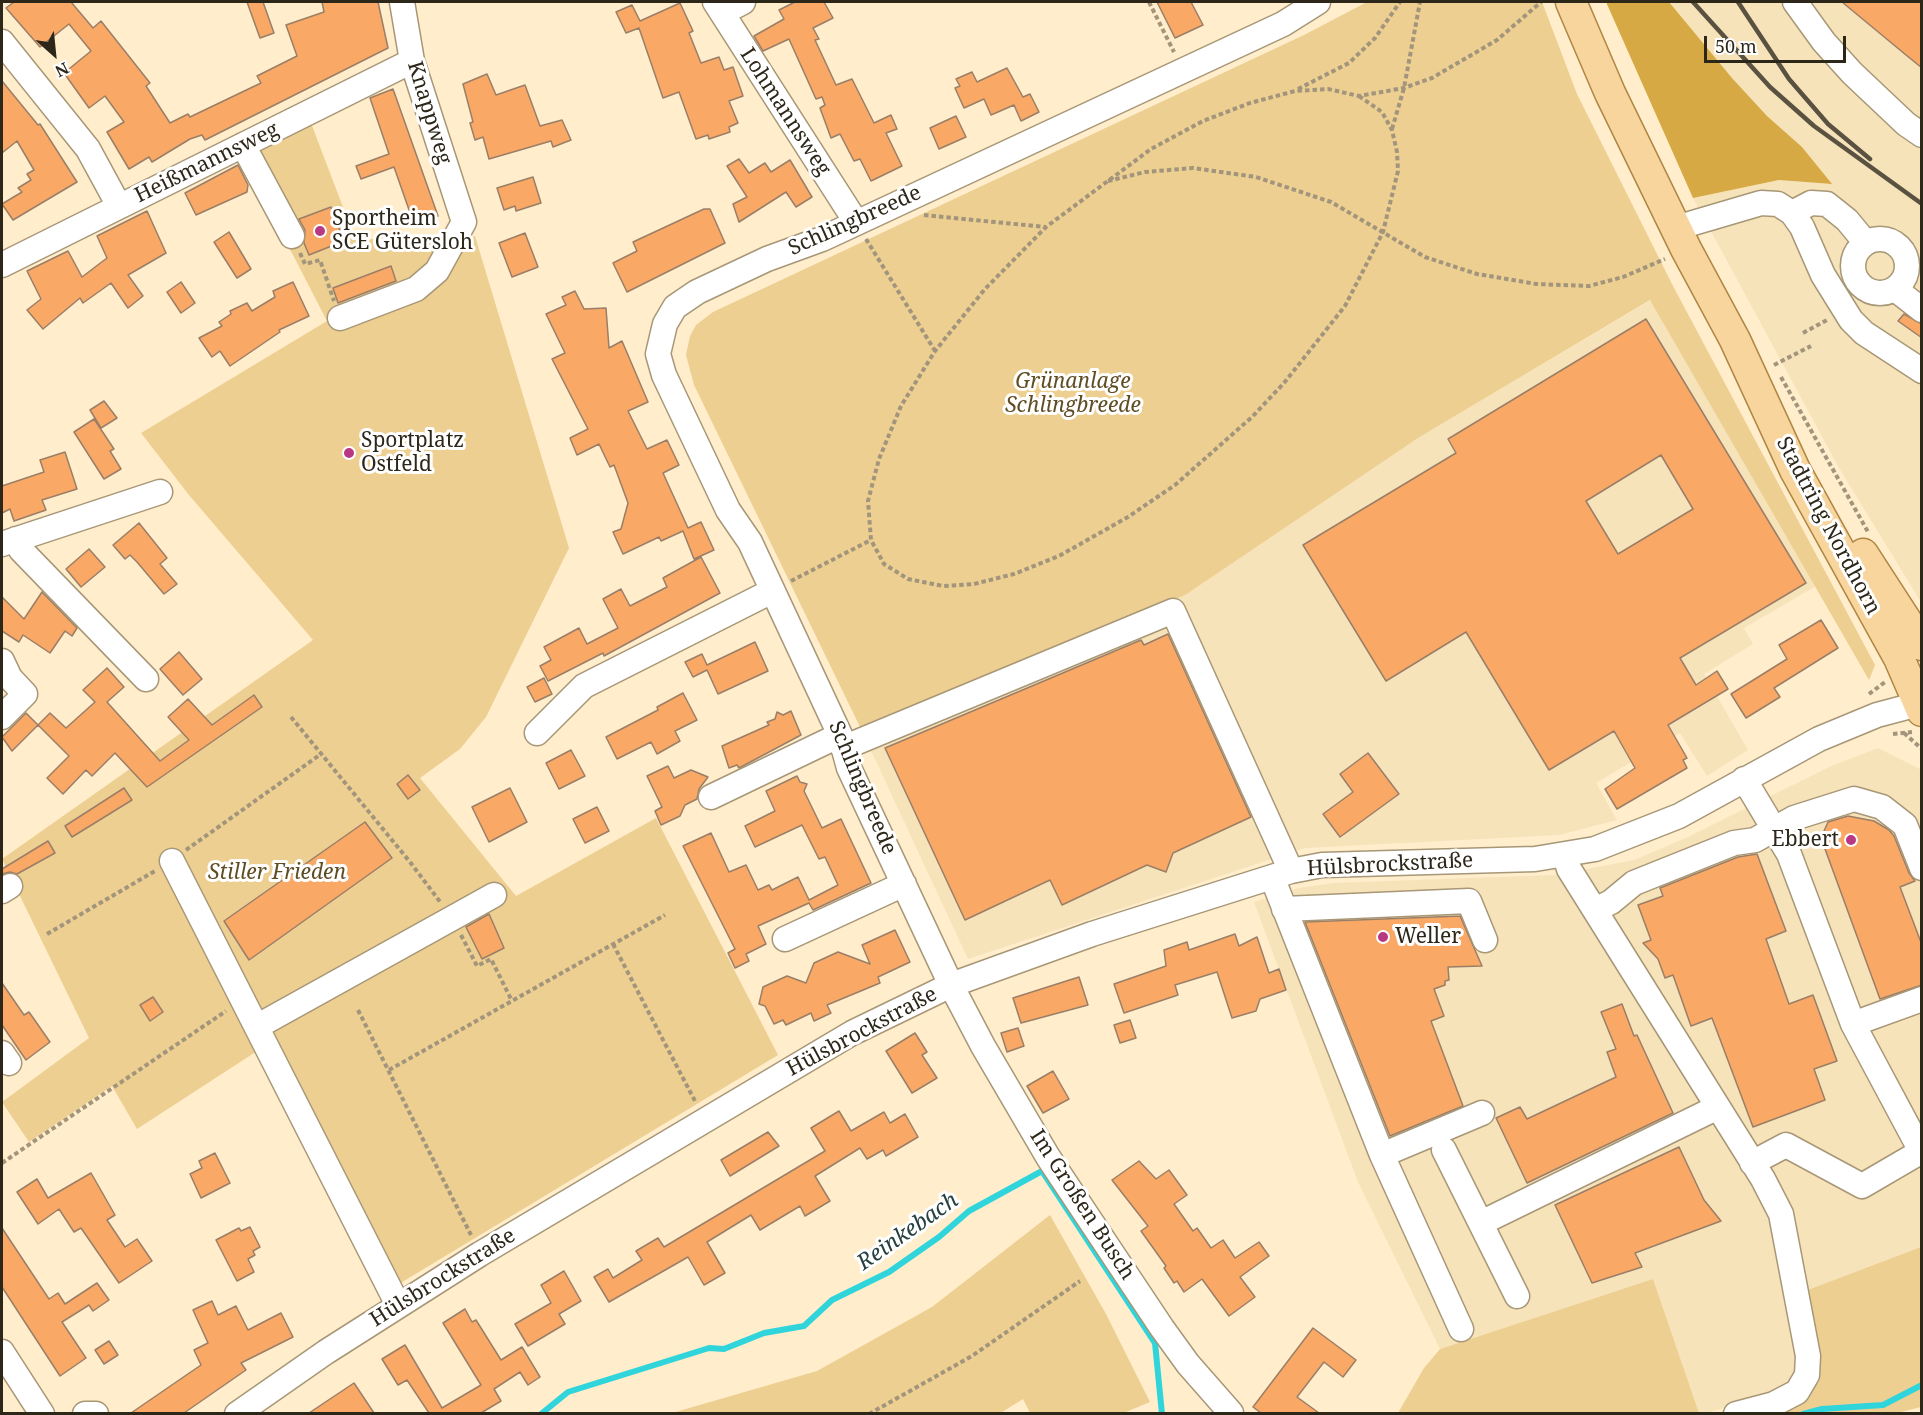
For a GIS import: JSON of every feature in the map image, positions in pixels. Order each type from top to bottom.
[{"type":"main road","name":"Stadtring Nordhorn","points":[[1571,2],[1610,93],[1676,228],[1735,340],[1795,470],[1899,658],[1916,713]]},
{"type":"main road","name":"Stadtring Nordhorn","points":[[1735,340],[1798,441],[1872,569],[1922,645]]},
{"type":"street","name":"Knappweg","points":[[340,318],[416,289],[436,272],[464,222],[412,61],[402,2]]},
{"type":"street","points":[[718,7],[744,2]]},
{"type":"street","name":"Schlingbreede","points":[[951,985],[849,768],[841,742],[750,542],[728,510],[664,375],[658,354],[662,333],[675,307],[697,292],[892,206],[1182,69],[1283,24],[1318,2]]},
{"type":"street","points":[[1795,2],[1824,42],[1852,73],[1906,124],[1922,135]]},
{"type":"street","name":"Lohmannsweg","points":[[718,7],[856,222]]},
{"type":"street","points":[[2,42],[87,149],[119,206]]},
{"type":"street","name":"Heißmannsweg","points":[[2,265],[412,61]]},
{"type":"street","points":[[243,145],[292,236]]},
{"type":"street","points":[[1792,213],[1811,202],[1827,204],[1847,220],[1866,243]]},
{"type":"street","points":[[1676,228],[1761,203],[1778,204],[1792,213],[1802,227],[1823,275],[1844,311],[1864,333],[1922,371]]},
{"type":"street","points":[[1908,279],[1878,293],[1870,291],[1857,280],[1853,264],[1855,256],[1866,243],[1883,239],[1891,241],[1904,253],[1908,279],[1922,310]]},
{"type":"street","points":[[9,542],[160,492]]},
{"type":"street","points":[[9,542],[21,550],[146,679]]},
{"type":"street","points":[[537,733],[584,686],[771,591]]},
{"type":"street","points":[[711,797],[841,742],[1173,611],[1282,874],[1284,909],[1382,1155],[1461,1329]]},
{"type":"street","points":[[2,662],[10,678],[25,694],[2,717]]},
{"type":"street","name":"Hülsbrockstraße","points":[[237,1413],[398,1305],[852,1033],[951,985],[1092,934],[1282,874],[1322,865],[1535,859],[1564,856],[1595,849],[1653,828],[1819,739],[1877,715],[1916,713]]},
{"type":"street","points":[[1744,779],[1789,854],[1853,1024],[1921,1152],[1862,1186],[1786,1145],[1757,1171]]},
{"type":"street","points":[[1595,910],[1611,902],[1634,883],[1734,843],[1755,840],[1775,831],[1794,818],[1854,799],[1882,807],[1905,825],[1922,868]]},
{"type":"street","points":[[1564,856],[1569,869],[1718,1107],[1781,1214],[1808,1356],[1807,1376],[1797,1392],[1774,1404],[1736,1413]]},
{"type":"street","points":[[172,861],[398,1305]]},
{"type":"street","points":[[785,939],[904,884]]},
{"type":"street","points":[[258,1026],[494,895]]},
{"type":"street","points":[[1284,909],[1469,901],[1485,940]]},
{"type":"street","name":"Im Großen Busch","points":[[951,985],[982,1046],[1048,1157],[1162,1328],[1188,1364],[1231,1413]]},
{"type":"street","points":[[1853,1024],[1922,999]]},
{"type":"street","points":[[1481,1223],[1718,1107]]},
{"type":"street","points":[[1382,1155],[1482,1113]]},
{"type":"street","points":[[1444,1150],[1517,1296]]},
{"type":"street","points":[[2,1352],[36,1411]]},
{"type":"street","points":[[85,1413],[96,1413]]},
{"type":"path","points":[[1149,2],[1182,69]]},
{"type":"path","points":[[1295,91],[1349,63],[1375,38],[1400,2]]},
{"type":"path","points":[[1392,130],[1404,88],[1420,2]]},
{"type":"path","points":[[1359,96],[1404,88],[1432,78],[1497,40],[1541,2]]},
{"type":"path","points":[[1328,89],[1359,96],[1382,112],[1392,130],[1398,171],[1383,232],[1345,306],[1284,383],[1218,449],[1175,484],[1128,517],[1059,556],[1014,574],[974,584],[943,586],[908,579],[884,564],[871,540],[868,501],[879,459],[901,406],[935,351],[985,289],[1046,228],[1104,182],[1151,149],[1203,121],[1250,103],[1295,91],[1328,89]]},
{"type":"path","points":[[1104,182],[1145,172],[1193,168],[1256,177],[1331,202],[1425,257],[1477,274],[1536,285],[1589,286],[1623,277],[1666,259]]},
{"type":"path","points":[[892,206],[898,213],[1046,228]]},
{"type":"path","points":[[856,222],[935,351]]},
{"type":"path","points":[[305,264],[320,261],[340,318]]},
{"type":"path","points":[[1803,333],[1844,311]]},
{"type":"path","points":[[1774,365],[1811,346]]},
{"type":"path","points":[[1769,355],[1832,473],[1869,534]]},
{"type":"path","points":[[771,591],[871,540]]},
{"type":"path","points":[[1916,713],[1922,749]]},
{"type":"path","points":[[291,717],[410,862],[452,918],[477,966],[490,959],[512,1001]]},
{"type":"path","points":[[389,1070],[665,915]]},
{"type":"path","points":[[613,945],[699,1109]]},
{"type":"path","points":[[2,1163],[244,999]]},
{"type":"path","points":[[358,1010],[476,1244]]},
{"type":"path","points":[[869,1413],[972,1356],[1080,1281]]},
{"type":"shaded area","points":[[1606,2],[1669,2],[1732,78],[1767,116],[1802,147],[1832,184],[1779,180],[1693,198]]},
{"type":"shaded area","points":[[1669,2],[1921,2],[1921,602],[1839,468],[1693,198],[1779,180],[1831,184],[1802,147],[1767,116],[1732,78]]},
{"type":"shaded area","points":[[1651,300],[1816,586],[1744,628],[1753,644],[1704,674],[1748,750],[1707,776],[1680,733],[1596,783],[1617,820],[1559,835],[1305,848],[968,959],[861,729],[1418,438]]},
{"type":"shaded area","points":[[1878,748],[1922,770],[1921,1247],[1805,1291],[1820,1382],[1706,1413],[1699,1413],[1653,1279],[1440,1349],[1358,1182],[1254,902],[1299,888],[1334,883],[1555,875],[1634,860],[1688,837],[1829,767]]},
{"type":"green space","name":"Grünanlage Schlingbreede","points":[[1367,2],[1542,2],[1577,94],[1673,286],[1875,665],[1869,680],[1650,300],[1418,438],[1185,595],[861,729],[694,385],[686,355],[690,336],[696,325],[713,312],[1304,35]]},
{"type":"green space","name":"Stiller Frieden","points":[[311,123],[357,244],[401,229],[407,246],[446,234],[458,242],[475,236],[569,548],[486,717],[460,749],[420,778],[516,896],[656,818],[778,1055],[394,1287],[271,1042],[137,1129],[112,1086],[29,1142],[2,1102],[89,1038],[2,859],[313,640],[189,495],[141,433],[327,321],[242,156]]},
{"type":"green space","points":[[1050,1215],[1106,1314],[1150,1402],[1121,1414],[1030,1413],[1023,1399],[999,1414],[672,1413],[817,1371],[932,1307]]},
{"type":"green space","points":[[1921,1247],[1921,1407],[1893,1414],[1762,1414],[1801,1397],[1819,1382],[1805,1291]]},
{"type":"green space","points":[[1653,1279],[1699,1413],[1398,1413],[1424,1368],[1440,1349]]},
{"type":"building","points":[[14,2],[71,2],[93,28],[101,21],[150,83],[146,86],[170,123],[188,114],[190,117],[261,83],[257,76],[297,56],[286,25],[324,12],[322,2],[378,2],[388,48],[205,140],[202,135],[190,139],[152,162],[149,157],[129,169],[107,132],[124,122],[105,96],[89,108],[64,73],[91,51],[69,24],[40,47],[6,8]]},
{"type":"building","points":[[247,2],[263,2],[274,33],[260,38]]},
{"type":"building","points":[[795,2],[824,2],[833,18],[813,28],[819,39],[815,40],[836,85],[852,79],[874,123],[891,115],[897,129],[886,133],[902,166],[871,181],[860,159],[854,161],[840,134],[831,138],[820,108],[825,105],[822,97],[816,99],[789,39],[763,51],[754,36],[784,19],[779,10]]},
{"type":"building","points":[[1157,2],[1191,2],[1203,25],[1175,38]]},
{"type":"building","points":[[1842,2],[1922,2],[1922,68],[1906,55]]},
{"type":"building","points":[[680,3],[693,31],[689,33],[701,63],[719,57],[724,70],[733,67],[743,96],[729,101],[738,123],[729,127],[730,132],[709,139],[708,135],[696,139],[679,92],[663,98],[639,28],[626,33],[616,12],[632,5],[640,21]]},
{"type":"building","points":[[1007,68],[1023,97],[1030,94],[1039,112],[1021,121],[1014,105],[991,115],[984,99],[964,108],[955,88],[960,86],[956,79],[972,72],[977,82]]},
{"type":"building","points":[[487,74],[496,95],[525,85],[540,126],[562,120],[571,140],[553,147],[551,141],[489,159],[483,137],[475,140],[470,123],[473,122],[463,84]]},
{"type":"building","points":[[2,81],[38,125],[40,124],[77,182],[13,220],[2,204],[22,192],[18,188],[31,180],[27,174],[34,170],[17,141],[2,153]]},
{"type":"building","points":[[393,89],[438,216],[414,224],[394,167],[361,179],[356,166],[389,154],[370,98]]},
{"type":"building","points":[[956,116],[966,137],[939,149],[930,128]]},
{"type":"building","points":[[739,159],[749,173],[765,163],[771,172],[790,160],[812,197],[796,207],[786,192],[739,222],[733,204],[747,197],[727,166]]},
{"type":"building","points":[[238,165],[248,185],[247,192],[196,215],[185,193]]},
{"type":"building","points":[[533,177],[541,203],[516,211],[515,206],[504,210],[497,188]]},
{"type":"building","name":"Sportheim SCE Gütersloh","points":[[331,207],[344,241],[309,255],[304,243],[305,230],[299,219]]},
{"type":"building","points":[[704,209],[710,209],[725,243],[627,292],[613,263],[637,251],[633,242]]},
{"type":"building","points":[[147,211],[166,253],[128,275],[143,296],[128,308],[111,283],[83,303],[80,298],[43,329],[27,310],[41,299],[27,271],[68,251],[82,277],[107,258],[97,236]]},
{"type":"building","points":[[229,232],[251,269],[237,278],[214,242]]},
{"type":"building","points":[[525,233],[538,267],[512,277],[499,243]]},
{"type":"building","points":[[391,266],[396,281],[338,303],[333,288]]},
{"type":"building","points":[[181,282],[195,303],[181,313],[167,292]]},
{"type":"building","points":[[293,282],[309,316],[279,330],[280,332],[230,366],[220,351],[212,357],[199,338],[222,326],[219,322],[231,314],[230,311],[247,303],[252,311],[275,297],[273,291]]},
{"type":"building","points":[[575,291],[584,309],[606,308],[609,348],[622,341],[648,402],[628,411],[647,449],[667,440],[679,465],[663,473],[688,528],[701,522],[714,550],[694,559],[683,531],[661,541],[659,537],[623,554],[613,532],[621,529],[628,503],[614,465],[610,467],[599,444],[577,455],[570,438],[588,429],[552,359],[565,353],[546,314],[566,305],[562,297]]},
{"type":"building","points":[[1904,314],[1922,324],[1922,338],[1898,321]]},
{"type":"building","points":[[1646,319],[1806,583],[1680,658],[1696,685],[1717,671],[1728,689],[1668,725],[1687,758],[1683,760],[1687,768],[1617,809],[1605,789],[1635,768],[1614,731],[1549,770],[1466,632],[1386,681],[1303,545],[1456,453],[1448,439]],"holes":[[[1661,455],[1693,509],[1618,554],[1586,501]]]},
{"type":"building","points":[[104,401],[117,418],[101,428],[90,410]]},
{"type":"building","points":[[94,419],[114,449],[110,451],[121,469],[104,479],[74,432]]},
{"type":"building","points":[[65,452],[77,489],[42,500],[46,510],[14,521],[10,509],[2,513],[2,486],[44,472],[40,460]]},
{"type":"building","points":[[139,523],[167,558],[160,564],[177,584],[164,594],[130,555],[125,559],[113,545]]},
{"type":"building","points":[[89,549],[105,567],[81,587],[66,569]]},
{"type":"building","points":[[701,557],[720,593],[604,656],[603,653],[548,681],[540,666],[551,660],[544,647],[579,628],[587,644],[618,628],[603,599],[621,589],[630,606],[667,587],[663,578]]},
{"type":"building","points":[[42,592],[77,628],[72,636],[65,631],[50,653],[23,635],[19,642],[2,631],[2,597],[24,619]]},
{"type":"building","points":[[1821,620],[1838,648],[1774,688],[1780,697],[1746,718],[1731,694],[1787,659],[1779,645]]},
{"type":"building","points":[[1168,634],[1251,817],[1173,853],[1166,872],[1147,865],[1062,905],[1050,880],[965,920],[885,748],[1141,640],[1144,645]]},
{"type":"building","points":[[755,642],[768,671],[718,694],[707,670],[693,677],[685,662],[702,654],[707,665]]},
{"type":"building","points":[[179,652],[202,679],[183,695],[160,669]]},
{"type":"building","points":[[107,668],[124,687],[107,702],[160,761],[189,740],[168,717],[188,699],[212,725],[254,695],[262,707],[147,787],[115,753],[92,776],[86,770],[63,794],[47,778],[69,756],[38,725],[50,713],[66,728],[95,702],[83,690]]},
{"type":"building","points":[[544,678],[552,694],[535,702],[527,687]]},
{"type":"building","points":[[683,693],[697,720],[675,731],[680,741],[657,754],[651,742],[617,759],[606,737],[658,710],[657,707]]},
{"type":"building","points":[[791,711],[801,735],[739,768],[737,765],[729,768],[722,746],[769,725],[767,722],[775,719],[777,712],[783,715]]},
{"type":"building","points":[[26,713],[38,725],[12,751],[2,737]]},
{"type":"building","points":[[571,750],[585,776],[559,789],[546,763]]},
{"type":"building","points":[[1368,753],[1399,794],[1340,837],[1323,814],[1353,792],[1340,774]]},
{"type":"building","points":[[668,766],[674,778],[691,770],[708,777],[699,789],[697,799],[685,805],[680,816],[661,825],[655,811],[662,807],[647,776]]},
{"type":"building","points":[[408,775],[420,790],[408,799],[397,784]]},
{"type":"building","points":[[797,776],[800,782],[807,784],[804,791],[822,828],[841,819],[871,883],[813,910],[809,903],[758,926],[766,944],[746,954],[749,961],[735,968],[728,953],[735,949],[683,846],[711,833],[729,872],[746,865],[758,890],[769,885],[772,890],[798,877],[809,900],[838,885],[825,857],[819,859],[802,825],[755,847],[745,826],[775,811],[766,791]]},
{"type":"building","points":[[124,788],[132,800],[72,837],[65,826]]},
{"type":"building","points":[[510,788],[527,822],[489,842],[472,807]]},
{"type":"building","points":[[597,807],[609,831],[585,843],[573,819]]},
{"type":"building","points":[[1848,816],[1874,821],[1889,830],[1915,881],[1900,887],[1922,945],[1922,985],[1880,999],[1821,838],[1828,822]]},
{"type":"building","points":[[365,822],[392,858],[249,960],[224,921]]},
{"type":"building","points":[[48,841],[55,853],[17,874],[10,872],[2,874],[2,869]]},
{"type":"building","points":[[1757,854],[1786,931],[1766,939],[1789,1004],[1813,995],[1837,1061],[1814,1069],[1825,1100],[1753,1127],[1712,1018],[1691,1026],[1673,975],[1665,978],[1658,959],[1643,943],[1651,940],[1638,905],[1663,896],[1660,888],[1738,857]]},
{"type":"building","points":[[489,914],[504,948],[482,959],[466,927]]},
{"type":"building","points":[[1460,916],[1482,966],[1448,967],[1449,980],[1445,981],[1445,985],[1434,989],[1444,1016],[1431,1021],[1463,1106],[1390,1136],[1305,922]]},
{"type":"building","points":[[895,930],[910,962],[878,977],[880,983],[827,1005],[831,1013],[814,1021],[811,1013],[786,1025],[783,1020],[774,1024],[765,1006],[759,1004],[763,987],[787,976],[806,983],[814,963],[838,952],[870,964],[862,945]]},
{"type":"building","points":[[1235,934],[1239,946],[1257,937],[1269,973],[1279,969],[1286,990],[1260,999],[1256,1011],[1232,1018],[1217,972],[1175,985],[1178,995],[1124,1013],[1114,984],[1166,966],[1164,950],[1187,942],[1189,950]]},
{"type":"building","points":[[1079,977],[1088,1005],[1021,1023],[1013,998]]},
{"type":"building","points":[[2,983],[24,1015],[29,1012],[50,1042],[26,1060],[2,1025]]},
{"type":"building","points":[[153,997],[163,1012],[150,1021],[140,1005]]},
{"type":"building","points":[[1622,1004],[1634,1036],[1637,1035],[1673,1113],[1527,1183],[1496,1118],[1520,1107],[1527,1119],[1616,1077],[1607,1052],[1616,1049],[1601,1012]]},
{"type":"building","points":[[1130,1020],[1136,1038],[1120,1043],[1114,1025]]},
{"type":"building","points":[[1018,1028],[1024,1046],[1007,1052],[1001,1033]]},
{"type":"building","points":[[915,1033],[927,1052],[922,1055],[937,1078],[912,1093],[886,1051]]},
{"type":"building","points":[[1053,1071],[1069,1099],[1043,1113],[1027,1086]]},
{"type":"building","points":[[839,1111],[851,1131],[884,1112],[890,1123],[905,1114],[918,1137],[886,1156],[883,1150],[867,1159],[860,1148],[815,1176],[830,1201],[805,1216],[800,1206],[760,1230],[751,1215],[707,1242],[725,1273],[704,1285],[688,1257],[609,1302],[594,1277],[608,1269],[613,1278],[642,1260],[636,1251],[658,1238],[664,1247],[825,1151],[811,1128]]},
{"type":"building","points":[[768,1132],[779,1146],[730,1176],[721,1160]]},
{"type":"building","points":[[1679,1147],[1704,1200],[1721,1221],[1635,1253],[1642,1267],[1592,1283],[1555,1205]]},
{"type":"building","points":[[215,1153],[230,1183],[201,1198],[190,1174],[202,1168],[199,1161]]},
{"type":"building","points":[[1139,1161],[1156,1179],[1169,1170],[1187,1195],[1174,1204],[1193,1231],[1197,1228],[1211,1248],[1223,1240],[1235,1258],[1259,1242],[1269,1256],[1240,1277],[1255,1297],[1229,1316],[1202,1279],[1184,1292],[1177,1281],[1174,1283],[1164,1268],[1166,1266],[1141,1231],[1148,1226],[1112,1180]]},
{"type":"building","points":[[91,1173],[115,1215],[107,1220],[125,1247],[137,1239],[152,1261],[119,1283],[81,1228],[74,1232],[59,1209],[38,1224],[17,1192],[37,1179],[48,1198]]},
{"type":"building","points":[[250,1227],[260,1247],[253,1251],[255,1255],[248,1259],[254,1272],[237,1281],[216,1240],[239,1228],[241,1231]]},
{"type":"building","points":[[2,1228],[49,1299],[58,1293],[65,1304],[97,1283],[109,1300],[93,1311],[89,1305],[62,1322],[86,1358],[60,1376],[2,1287]]},
{"type":"building","points":[[564,1271],[581,1301],[559,1314],[565,1324],[528,1346],[515,1324],[551,1303],[541,1285]]},
{"type":"building","points":[[212,1301],[218,1315],[236,1306],[248,1330],[281,1313],[293,1337],[241,1363],[246,1370],[184,1413],[131,1413],[201,1365],[194,1350],[208,1343],[193,1310]]},
{"type":"building","points":[[465,1309],[472,1322],[476,1320],[501,1360],[522,1347],[540,1377],[528,1385],[520,1372],[494,1389],[501,1401],[481,1413],[429,1413],[407,1380],[398,1385],[382,1359],[405,1345],[442,1408],[481,1385],[443,1323]]},
{"type":"building","points":[[1313,1328],[1356,1360],[1343,1377],[1324,1362],[1297,1397],[1319,1413],[1261,1413],[1253,1407]]},
{"type":"building","points":[[109,1341],[118,1355],[104,1364],[95,1350]]},
{"type":"building","points":[[354,1383],[374,1413],[309,1413]]},
{"type":"waterway","name":"Reinkebach","points":[[541,1414],[568,1392],[709,1348],[724,1349],[764,1333],[804,1326],[832,1300],[889,1272],[939,1237],[969,1211],[1042,1171],[1155,1343],[1162,1414]]},
{"type":"waterway","points":[[1803,1414],[1822,1409],[1883,1405],[1922,1385]]},
{"type":"railway","points":[[1693,2],[1770,87],[1814,126],[1922,204]]},
{"type":"railway","points":[[1738,2],[1789,79],[1828,124],[1870,159]]},
{"type":"place","name":"Sportheim SCE Gütersloh","points":[[320,231]]},
{"type":"place","name":"Sportplatz Ostfeld","points":[[349,453]]},
{"type":"place","name":"Ebbert","points":[[1851,840]]},
{"type":"place","name":"Weller","points":[[1383,937]]}]
